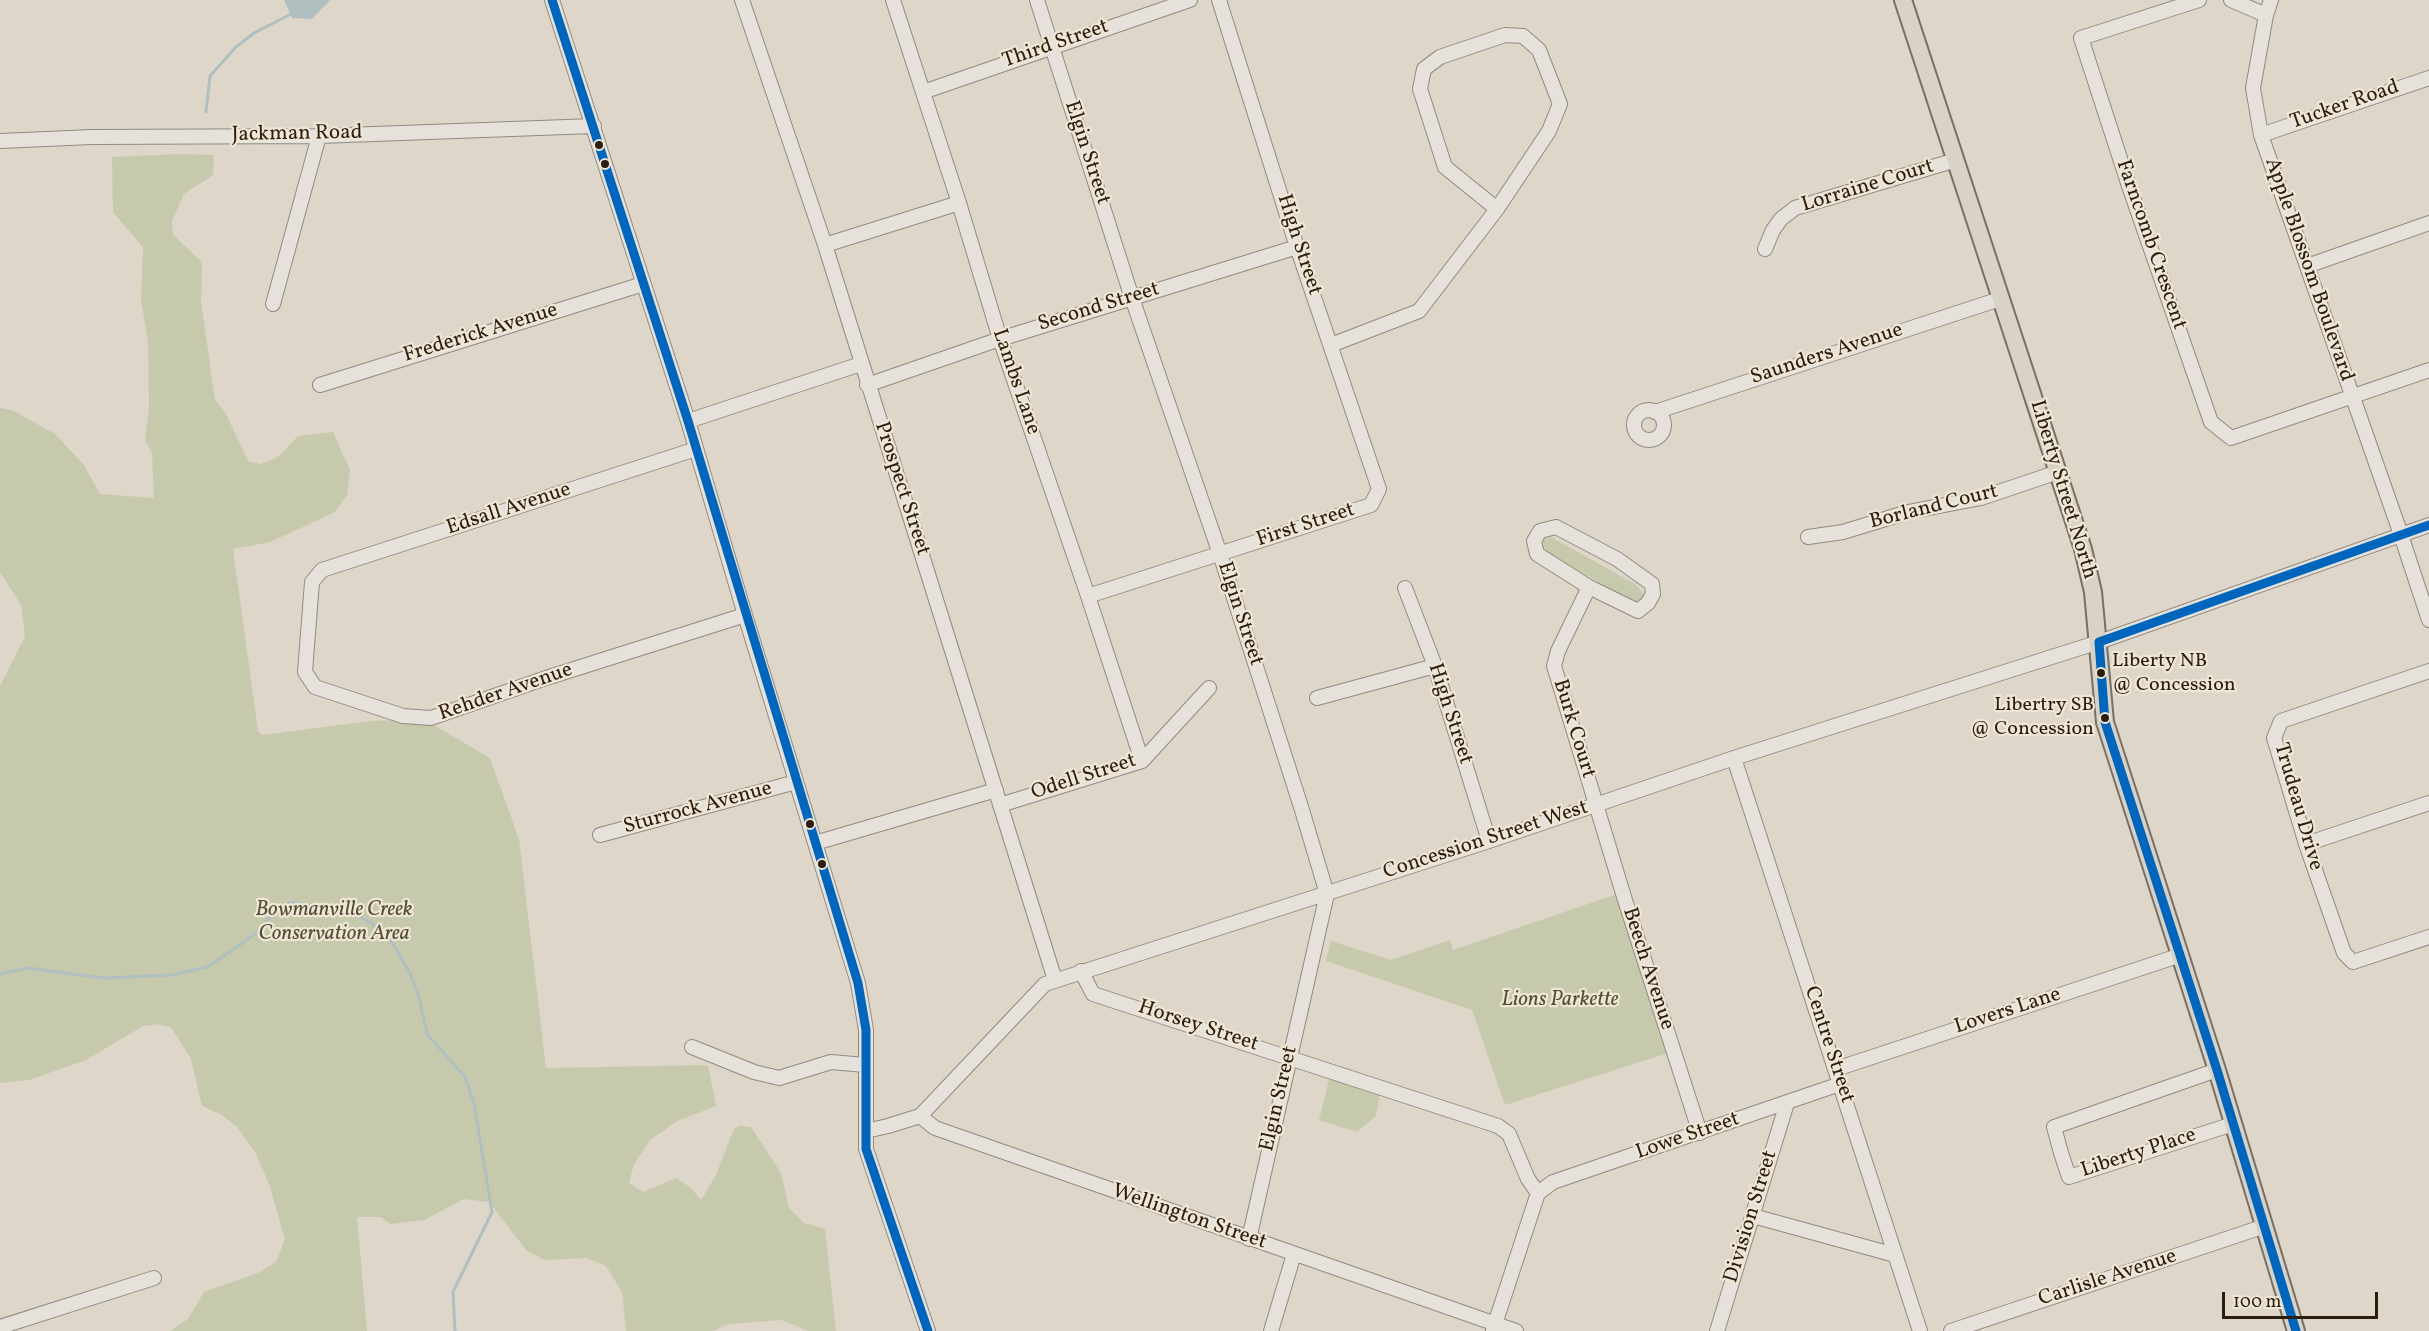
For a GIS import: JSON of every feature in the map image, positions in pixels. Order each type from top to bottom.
[{"type":"main road","name":"Liberty Street North","points":[[1903,0],[2083,549],[2093,592],[2105,722],[2181,955],[2296,1331]]},
{"type":"street","points":[[552,0],[688,421],[858,983],[866,1030],[866,1149],[928,1331]]},
{"type":"street","name":"Prospect Street","points":[[742,0],[825,245],[1055,980]]},
{"type":"street","name":"Lambs Lane","points":[[893,0],[959,203],[1000,339],[1142,761]]},
{"type":"street","name":"Elgin Street","points":[[1037,0],[1132,298],[1220,554],[1327,894],[1249,1239]]},
{"type":"street","name":"Third Street","points":[[923,92],[1190,0]]},
{"type":"street","name":"High Street","points":[[1219,0],[1297,247],[1379,489]]},
{"type":"street","name":"Farncomb Crescent","points":[[2199,0],[2081,38],[2129,186],[2211,422],[2231,438],[2352,397]]},
{"type":"street","points":[[2231,0],[2266,15]]},
{"type":"street","name":"Apple Blossom Boulevard","points":[[2271,0],[2266,15],[2253,88],[2261,135],[2429,620]]},
{"type":"street","points":[[1331,345],[1419,312],[1440,281],[1497,209],[1549,130],[1560,104],[1539,50],[1523,36],[1505,35],[1440,57],[1424,69],[1420,89],[1444,167],[1497,209]]},
{"type":"street","name":"Tucker Road","points":[[2261,135],[2429,78]]},
{"type":"street","name":"Jackman Road","points":[[0,141],[92,137],[319,136],[594,126]]},
{"type":"street","points":[[273,304],[319,136]]},
{"type":"street","name":"Lorraine Court","points":[[1765,249],[1773,230],[1781,219],[1795,208],[1956,160]]},
{"type":"street","points":[[825,245],[959,203]]},
{"type":"street","points":[[2307,266],[2429,224]]},
{"type":"street","name":"Second Street","points":[[867,384],[1000,339],[1297,247]]},
{"type":"street","name":"Frederick Avenue","points":[[320,385],[643,284]]},
{"type":"street","name":"Saunders Avenue","points":[[1655,412],[2000,299]]},
{"type":"street","points":[[688,421],[861,364]]},
{"type":"street","points":[[2352,397],[2429,370]]},
{"type":"street","name":"Edsall Avenue","points":[[322,570],[696,449]]},
{"type":"street","name":"Borland Court","points":[[1808,537],[1843,532],[1908,512],[1982,498],[2058,472]]},
{"type":"street","name":"First Street","points":[[1088,596],[1371,505],[1379,489]]},
{"type":"street","name":"Concession Street West","points":[[920,1116],[1045,984],[1055,980],[1327,894],[1734,758],[2099,642],[2429,525]]},
{"type":"street","points":[[1556,527],[1617,559],[1652,584],[1653,594],[1648,603],[1638,611],[1589,587],[1537,554],[1534,541],[1540,531],[1556,527]]},
{"type":"street","name":"Rehder Avenue","points":[[322,570],[312,582],[305,672],[315,687],[403,716],[431,718],[546,678],[745,615]]},
{"type":"street","name":"Burk Court","points":[[1589,587],[1558,651],[1554,666],[1596,805]]},
{"type":"street","name":"High Street","points":[[1405,588],[1435,666],[1489,841]]},
{"type":"street","points":[[1317,698],[1435,666]]},
{"type":"street","name":"Trudeau Drive","points":[[2429,671],[2281,721],[2274,738],[2343,954],[2354,962],[2429,937]]},
{"type":"street","name":"Odell Street","points":[[1000,805],[1142,761],[1209,688]]},
{"type":"street","name":"Centre Street","points":[[1734,758],[1920,1331]]},
{"type":"street","name":"Sturrock Avenue","points":[[600,835],[796,782]]},
{"type":"street","points":[[815,843],[996,790]]},
{"type":"street","points":[[2306,844],[2429,803]]},
{"type":"street","name":"Beech Avenue","points":[[1596,805],[1700,1133]]},
{"type":"street","name":"Lovers Lane","points":[[1836,1070],[2181,955]]},
{"type":"street","name":"Horsey Street","points":[[1081,971],[1094,994],[1498,1126],[1509,1134],[1528,1179],[1538,1193]]},
{"type":"street","points":[[692,1047],[754,1072],[779,1078],[831,1062],[865,1065]]},
{"type":"street","name":"Liberty Place","points":[[2217,1070],[2054,1127],[2061,1153],[2069,1177],[2233,1124]]},
{"type":"street","name":"Lowe Street","points":[[1538,1193],[1553,1182],[1840,1084]]},
{"type":"street","name":"Division Street","points":[[1717,1331],[1787,1103]]},
{"type":"street","points":[[866,1131],[920,1116]]},
{"type":"street","name":"Wellington Street","points":[[920,1116],[935,1128],[1494,1327],[1516,1331]]},
{"type":"street","points":[[1494,1327],[1538,1193]]},
{"type":"street","points":[[1753,1216],[1894,1255]]},
{"type":"street","name":"Carlisle Avenue","points":[[1951,1331],[2265,1226]]},
{"type":"street","points":[[1271,1331],[1294,1254]]},
{"type":"street","points":[[0,1327],[154,1278]]},
{"type":"green space","name":"Bowmanville Creek Conservation Area","points":[[214,155],[213,175],[184,194],[172,221],[173,235],[202,262],[201,301],[215,400],[225,412],[248,461],[260,464],[278,457],[298,436],[333,432],[350,470],[347,495],[335,512],[270,542],[233,549],[258,731],[262,735],[371,721],[411,720],[432,724],[490,758],[519,839],[546,1068],[708,1065],[716,1106],[677,1121],[650,1140],[634,1164],[629,1183],[643,1192],[676,1178],[690,1187],[701,1200],[716,1175],[734,1129],[740,1126],[751,1127],[781,1173],[789,1208],[804,1223],[825,1229],[836,1331],[808,1331],[782,1320],[729,1324],[713,1331],[626,1331],[622,1292],[606,1266],[587,1258],[545,1260],[527,1251],[489,1202],[464,1199],[424,1220],[390,1224],[381,1217],[357,1217],[367,1331],[170,1331],[188,1319],[204,1292],[258,1273],[276,1262],[285,1239],[269,1184],[255,1152],[237,1127],[222,1115],[202,1106],[191,1059],[171,1027],[158,1024],[143,1026],[86,1060],[29,1080],[0,1083],[0,686],[25,636],[21,605],[0,572],[0,408],[12,410],[55,434],[84,465],[100,494],[154,498],[152,453],[145,440],[149,406],[148,341],[141,300],[143,247],[113,212],[112,157]]},
{"type":"green space","points":[[1551,537],[1635,584],[1645,595],[1640,602],[1634,603],[1545,551],[1542,544],[1544,539]]},
{"type":"green space","name":"Lions Parkette","points":[[1617,894],[1668,1053],[1505,1105],[1472,1010],[1326,961],[1331,941],[1391,960],[1450,940],[1453,950]]},
{"type":"green space","points":[[1330,1076],[1380,1092],[1376,1116],[1357,1132],[1319,1120]]},
{"type":"shaded area","points":[[284,0],[330,0],[312,19],[292,18]]},
{"type":"waterway","points":[[206,112],[210,76],[236,47],[254,33],[293,13]]},
{"type":"waterway","points":[[0,974],[28,968],[103,978],[172,975],[207,967],[254,935],[278,908],[291,902],[349,911],[371,923],[390,939],[410,973],[419,997],[427,1034],[465,1077],[474,1103],[492,1212],[453,1292],[455,1331]]},
{"type":"transit line","points":[[552,0],[688,421],[858,983],[866,1030],[866,1149],[928,1331]]},
{"type":"transit line","points":[[2099,642],[2429,525]]},
{"type":"transit line","points":[[2099,642],[2105,722],[2217,1070],[2296,1331]]},
{"type":"place","name":"Liberty NB @ Concession","points":[[2101,673]]},
{"type":"place","name":"Libertry SB @ Concession","points":[[2105,718]]}]
